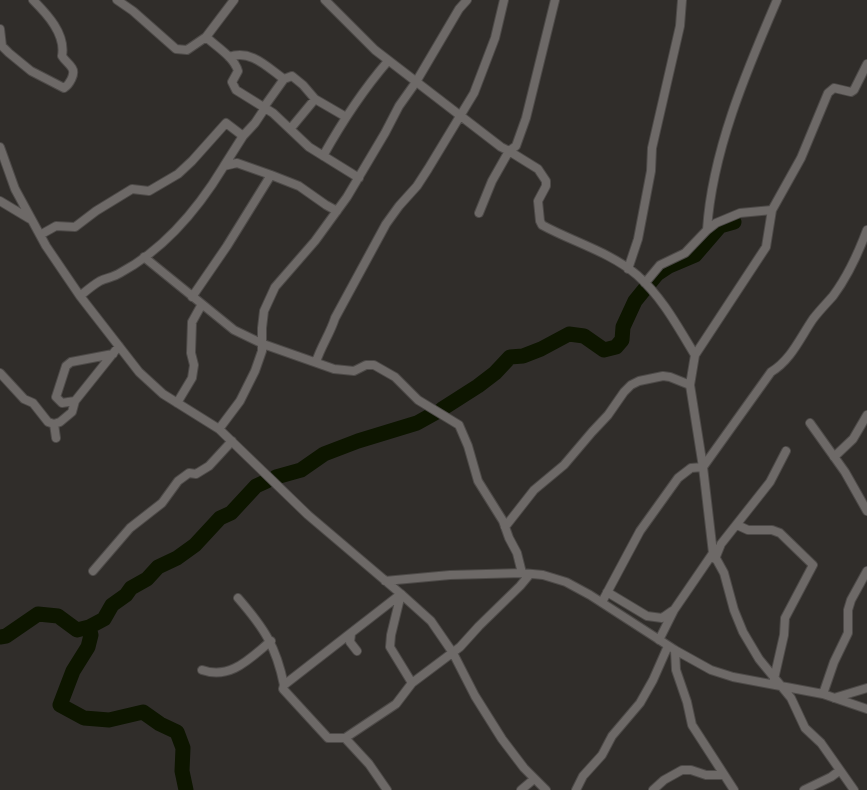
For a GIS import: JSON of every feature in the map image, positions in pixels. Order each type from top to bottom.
[{"type":"street","points":[[0,29],[2,46],[24,66],[64,88],[68,85],[74,73],[72,68],[66,63],[62,56],[63,48],[55,27],[46,14],[33,0]]},
{"type":"street","points":[[117,0],[133,11],[176,49],[187,50],[206,37],[234,0]]},
{"type":"street","points":[[325,0],[362,39],[388,61],[501,147],[538,170],[546,181],[546,186],[538,201],[540,221],[542,225],[628,269],[645,283],[667,308],[695,355]]},
{"type":"street","points":[[332,7],[338,0]]},
{"type":"street","points":[[219,429],[240,401],[255,371],[263,344],[262,328],[264,311],[275,287],[315,241],[359,178],[399,106],[416,82],[459,9],[466,0]]},
{"type":"street","points":[[316,362],[320,347],[330,333],[335,318],[386,224],[428,169],[474,93],[495,38],[504,0]]},
{"type":"street","points":[[479,213],[492,181],[509,151],[516,146],[526,118],[555,0]]},
{"type":"street","points":[[628,269],[638,239],[651,171],[652,148],[680,26],[682,0]]},
{"type":"street","points":[[707,230],[712,191],[720,156],[741,87],[777,0]]},
{"type":"street","points":[[206,37],[229,57],[238,71],[232,82],[232,86],[273,113],[291,128],[300,141],[359,178]]},
{"type":"street","points":[[229,57],[238,54],[252,56],[284,79]]},
{"type":"street","points":[[323,156],[346,117],[372,79],[388,61]]},
{"type":"street","points":[[854,790],[821,744],[805,728],[794,703],[759,659],[743,632],[734,610],[722,568],[714,556],[703,467],[690,385],[695,355],[766,247],[772,210],[801,158],[828,93],[834,88],[851,92],[854,90],[867,64]]},
{"type":"street","points":[[80,296],[100,281],[119,274],[144,257],[170,237],[188,219],[243,136],[256,123],[264,108],[284,79],[292,76],[303,85],[315,99],[346,117]]},
{"type":"street","points":[[291,128],[315,99]]},
{"type":"street","points":[[40,235],[56,226],[75,227],[96,211],[132,189],[149,191],[178,174],[192,161],[226,123],[243,136]]},
{"type":"street","points":[[0,147],[15,189],[31,220],[62,272],[150,384],[219,429],[253,460],[264,474],[303,510],[431,621],[453,653],[502,738],[524,768],[546,790]]},
{"type":"street","points":[[224,166],[237,163],[272,175],[299,186],[337,211]]},
{"type":"street","points":[[192,297],[227,246],[272,175]]},
{"type":"street","points":[[0,201],[31,220]]},
{"type":"street","points":[[645,283],[660,265],[685,253],[707,230],[728,217],[740,213],[772,210]]},
{"type":"street","points":[[602,602],[640,532],[678,478],[691,468],[703,467],[771,372],[781,366],[790,355],[814,318],[833,295],[851,267],[867,230]]},
{"type":"street","points":[[144,257],[234,330],[263,344],[334,369],[354,371],[366,365],[374,365],[395,377],[418,400],[459,425],[468,446],[478,481],[505,527],[526,573],[520,586],[453,653],[412,683],[396,704],[345,738],[328,738],[283,690],[284,685],[277,656],[271,641],[238,598]]},
{"type":"street","points":[[177,403],[192,378],[194,365],[191,353],[192,322],[202,304]]},
{"type":"street","points":[[0,373],[24,398],[33,403],[48,422],[54,424],[60,422],[72,412],[76,401],[119,346]]},
{"type":"street","points":[[76,401],[62,403],[56,397],[66,366],[71,362],[113,354]]},
{"type":"street","points":[[505,527],[534,490],[564,465],[592,432],[608,416],[624,392],[631,385],[639,380],[663,376],[670,377],[690,385]]},
{"type":"street","points":[[834,457],[853,439],[867,415]]},
{"type":"street","points":[[810,423],[834,457],[867,511]]},
{"type":"street","points":[[54,424],[56,438]]},
{"type":"street","points":[[93,571],[130,528],[162,502],[178,481],[190,473],[196,474],[209,466],[232,441]]},
{"type":"street","points":[[659,640],[674,610],[736,525],[770,482],[786,451]]},
{"type":"street","points":[[736,525],[748,530],[772,530],[780,533],[813,565],[785,618],[784,635],[776,681]]},
{"type":"street","points":[[823,694],[834,662],[848,633],[848,610],[851,600],[867,571]]},
{"type":"street","points":[[385,581],[450,575],[526,573],[543,575],[566,582],[602,602],[668,646],[702,666],[722,674],[776,681],[823,694],[867,709]]},
{"type":"street","points":[[607,592],[647,616],[654,618],[662,618],[674,610]]},
{"type":"street","points":[[284,685],[401,594]]},
{"type":"street","points":[[401,594],[391,636],[390,648],[412,683]]},
{"type":"street","points":[[351,634],[350,642],[357,651]]},
{"type":"street","points":[[202,670],[213,674],[232,670],[271,641]]},
{"type":"street","points":[[576,790],[583,776],[602,755],[612,736],[640,703],[668,646]]},
{"type":"street","points":[[675,650],[676,670],[689,708],[692,726],[734,790]]},
{"type":"street","points":[[834,698],[867,688]]},
{"type":"street","points":[[345,738],[369,764],[387,790]]},
{"type":"street","points":[[653,790],[664,780],[682,770],[691,770],[706,775],[724,775]]},
{"type":"street","points":[[804,790],[831,777],[839,771]]},
{"type":"street","points":[[521,790],[534,779]]},
{"type":"waterway","points":[[442,409],[478,386],[495,373],[510,357],[523,356],[541,349],[569,334],[584,336],[604,350],[616,347],[622,340],[623,327],[635,301],[657,274],[669,266],[695,255],[720,226],[734,222]]},
{"type":"waterway","points":[[276,477],[301,470],[324,454],[358,441],[417,423],[435,413]]},
{"type":"waterway","points":[[89,627],[104,619],[112,605],[126,595],[131,588],[147,579],[158,567],[177,558],[195,545],[220,518],[231,513],[256,486],[267,481]]},
{"type":"waterway","points":[[0,637],[6,636],[38,614],[58,616],[77,630],[89,627],[91,635],[88,647],[73,671],[60,705],[84,718],[109,720],[143,712],[160,724],[177,732],[183,748],[182,771],[186,790]]}]
